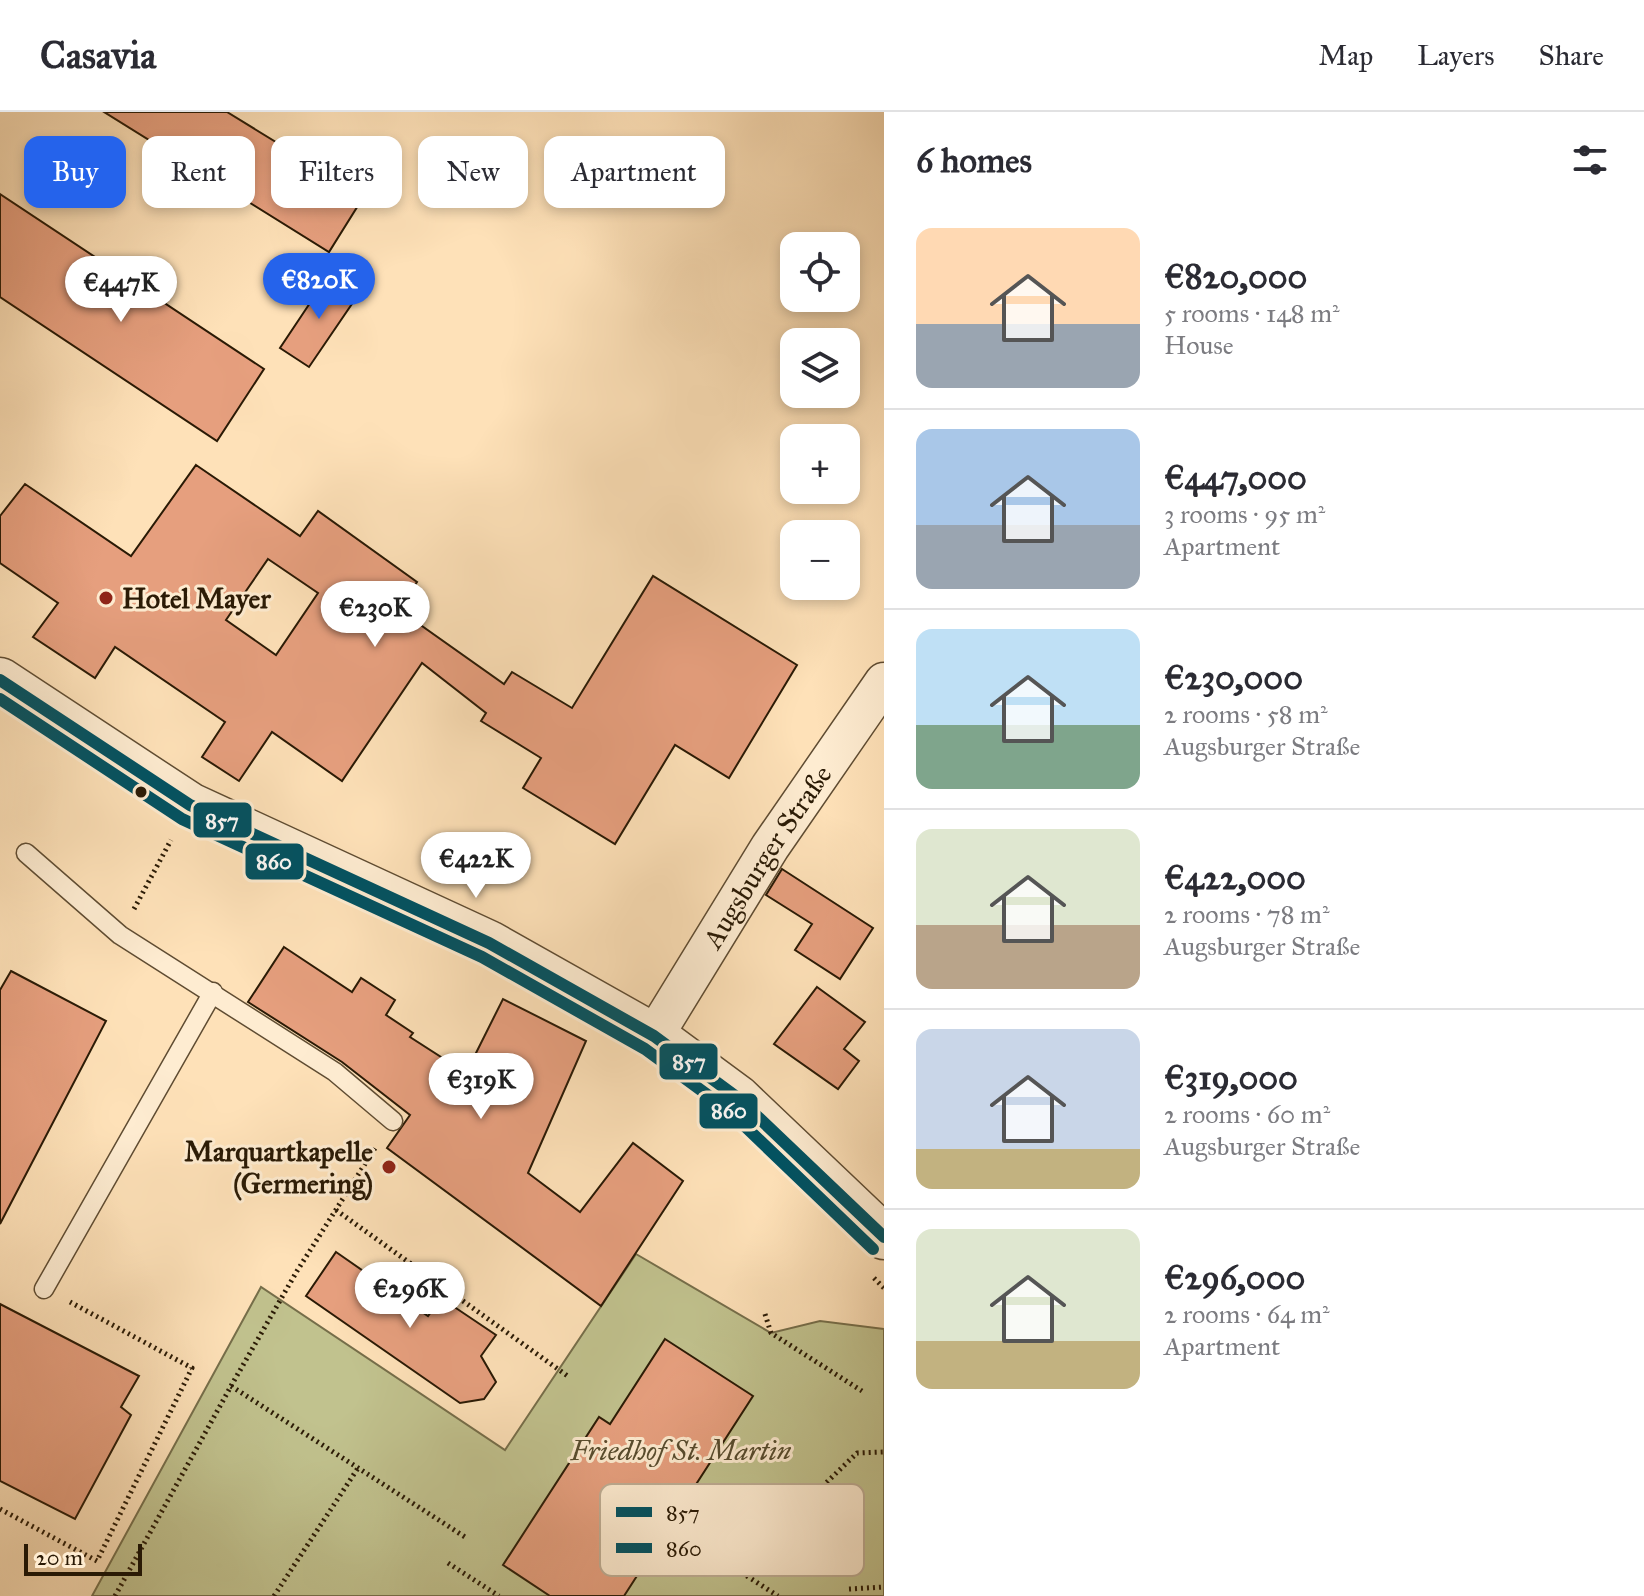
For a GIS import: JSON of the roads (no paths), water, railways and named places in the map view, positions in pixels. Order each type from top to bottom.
[{"type":"street","points":[[0,680],[190,805],[489,943],[654,1036],[738,1098],[884,1237]]},
{"type":"street","name":"Augsburger Straße","points":[[654,1036],[770,847],[884,682]]},
{"type":"lane","points":[[26,853],[120,935],[335,1072],[393,1121]]},
{"type":"lane","points":[[44,1289],[213,992]]},
{"type":"place","name":"Hotel Mayer","points":[[106,598]]},
{"type":"place","name":"Marquartkapelle (Germering)","points":[[389,1167]]},
{"type":"park label","name":"Friedhof St. Martin","points":[[681,1450]]}]
